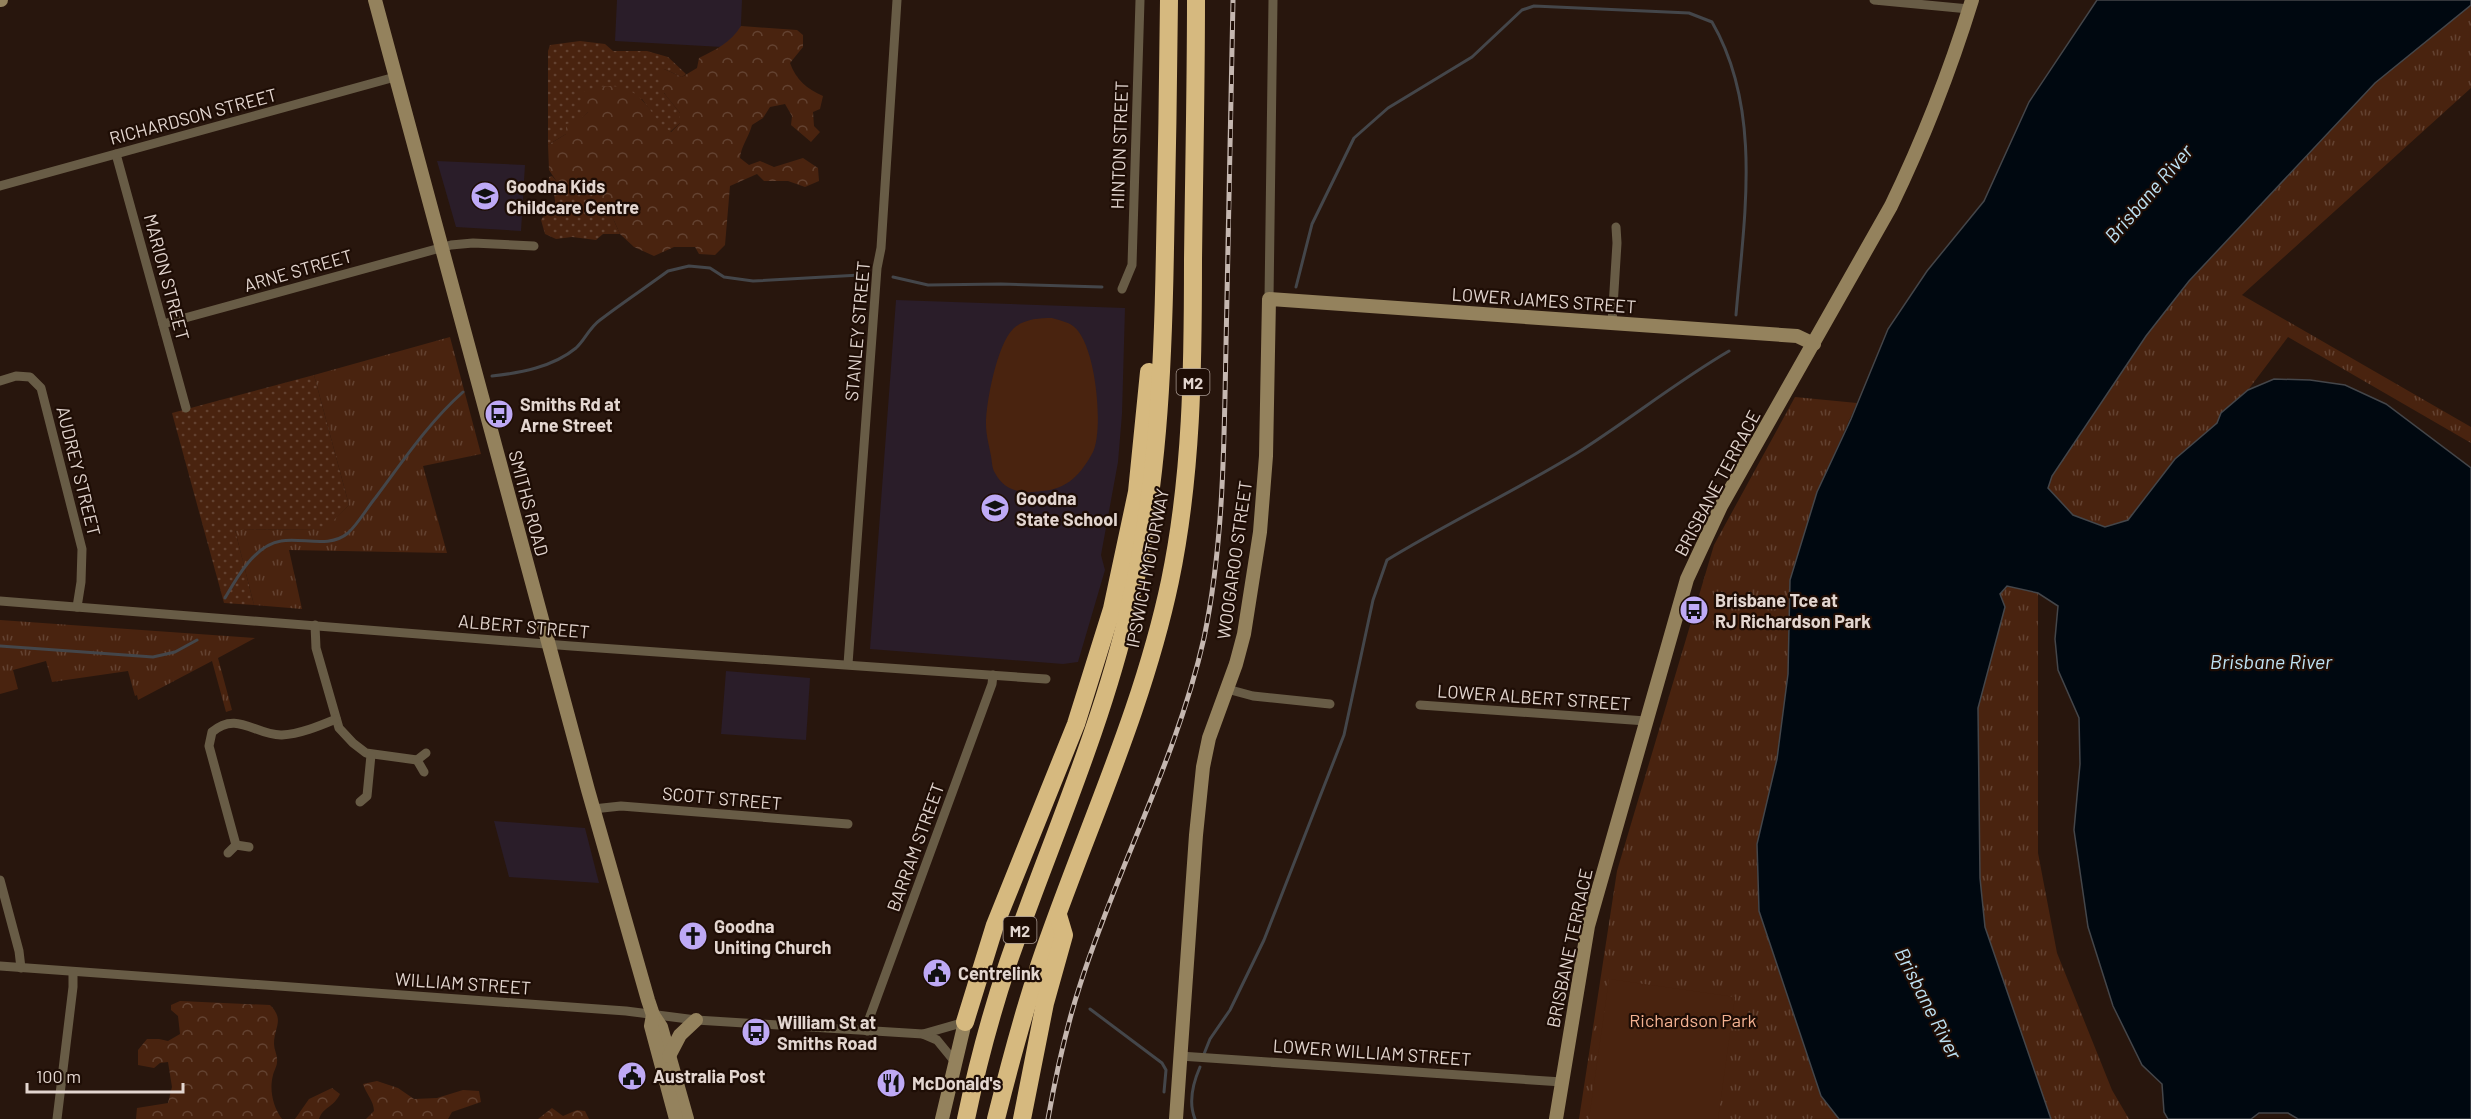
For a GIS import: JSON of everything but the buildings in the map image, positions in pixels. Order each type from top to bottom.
[{"type":"highway","name":"IPSWICH MOTORWAY","points":[[966,1119],[991,1018],[1008,965],[1096,724],[1129,610],[1140,562],[1155,464],[1163,334],[1169,0]]},
{"type":"highway","name":"IPSWICH MOTORWAY","points":[[996,1119],[1023,1017],[1147,671],[1170,583],[1180,524],[1193,388],[1196,0]]},
{"type":"highway","points":[[965,1022],[995,925],[1076,724],[1112,609],[1137,492],[1150,362],[1163,334]]},
{"type":"highway","points":[[1022,1119],[1045,1003],[1064,935],[1058,915]]},
{"type":"street","name":"SMITHS ROAD","points":[[375,0],[593,809],[653,1015],[661,1027],[687,1119]]},
{"type":"street","name":"STANLEY STREET","points":[[848,664],[875,286],[881,248],[897,0]]},
{"type":"street","name":"HINTON STREET","points":[[1122,289],[1132,266],[1140,0]]},
{"type":"street","name":"WOOGAROO STREET","points":[[1176,1119],[1198,802],[1209,738],[1244,634],[1260,532],[1266,456],[1273,0]]},
{"type":"street","points":[[1874,0],[1971,4]]},
{"type":"street","name":"BRISBANE TERRACE","points":[[1556,1119],[1588,926],[1680,602],[1695,557],[1721,506],[1864,257],[1914,159],[1971,4]]},
{"type":"street","name":"RICHARDSON STREET","points":[[0,186],[395,77]]},
{"type":"street","name":"MARION STREET","points":[[116,154],[186,408]]},
{"type":"street","points":[[1612,323],[1616,227]]},
{"type":"street","name":"ARNE STREET","points":[[163,324],[441,247],[466,243],[534,246]]},
{"type":"street","name":"LOWER JAMES STREET","points":[[1269,299],[1797,336],[1814,344]]},
{"type":"street","name":"AUDREY STREET","points":[[0,381],[16,376],[30,377],[41,388],[82,549],[81,582],[77,607]]},
{"type":"street","name":"ALBERT STREET","points":[[0,601],[549,645],[1046,679]]},
{"type":"street","points":[[315,626],[316,648],[336,719],[346,737],[358,748],[371,755],[417,760],[426,753]]},
{"type":"street","name":"BARRAM STREET","points":[[867,1031],[869,1019],[992,684],[993,675]]},
{"type":"street","points":[[1227,689],[1253,696],[1330,704]]},
{"type":"street","name":"LOWER ALBERT STREET","points":[[1420,705],[1646,722]]},
{"type":"street","points":[[237,845],[209,746],[212,732],[220,727],[242,723],[280,735],[336,719]]},
{"type":"street","points":[[371,755],[363,799],[376,802]]},
{"type":"street","points":[[417,760],[424,772]]},
{"type":"street","name":"SCOTT STREET","points":[[593,809],[621,806],[848,824]]},
{"type":"street","points":[[237,845],[249,848]]},
{"type":"street","points":[[228,854],[237,845]]},
{"type":"street","points":[[0,880],[19,951],[21,968]]},
{"type":"street","name":"WILLIAM STREET","points":[[0,966],[696,1020],[867,1031],[923,1034],[965,1022]]},
{"type":"street","points":[[57,1119],[73,972]]},
{"type":"street","name":"SMITHS ROAD","points":[[653,1015],[651,1026],[676,1119]]},
{"type":"street","points":[[669,1056],[680,1035],[696,1020]]},
{"type":"street","points":[[942,1119],[965,1022]]},
{"type":"street","points":[[923,1034],[937,1040],[955,1062]]},
{"type":"street","name":"LOWER WILLIAM STREET","points":[[1180,1056],[1562,1082]]},
{"type":"shaded area","points":[[617,0],[742,0],[740,48],[615,41]]},
{"type":"shaded area","name":"Goodna Kids Childcare Centre","points":[[437,161],[525,165],[521,231],[456,227]]},
{"type":"shaded area","name":"Goodna State School","points":[[896,300],[1125,308],[1122,414],[1118,462],[1101,555],[1105,570],[1078,662],[1063,664],[870,649]]},
{"type":"shaded area","points":[[726,671],[810,678],[806,740],[721,734]]},
{"type":"shaded area","points":[[494,821],[585,828],[599,883],[509,877]]},
{"type":"green space","points":[[2471,5],[2471,88],[2242,295],[2471,427],[2471,443],[2288,337],[2248,390],[2221,413],[2217,423],[2175,459],[2128,520],[2105,527],[2073,515],[2048,488],[2052,476],[2146,336],[2189,281],[2375,83]]},
{"type":"green space","points":[[741,26],[797,30],[803,35],[803,47],[790,63],[795,74],[803,83],[823,96],[820,109],[813,112],[814,126],[820,132],[811,142],[791,125],[792,116],[785,104],[770,107],[763,118],[752,125],[740,158],[749,165],[760,161],[774,167],[803,158],[818,168],[819,181],[805,187],[788,181],[764,181],[757,174],[730,186],[725,245],[715,255],[699,254],[695,247],[674,247],[654,256],[634,247],[620,234],[611,214],[593,198],[605,185],[584,180],[571,186],[559,185],[549,170],[548,145],[566,134],[566,124],[577,122],[588,112],[581,106],[583,92],[607,86],[622,88],[637,95],[671,132],[680,123],[680,113],[663,90],[658,74],[664,69],[682,77],[697,68],[699,58],[728,41]]},
{"type":"green space","points":[[580,41],[605,44],[613,51],[647,51],[668,57],[686,74],[682,77],[664,69],[664,93],[680,113],[680,123],[670,132],[661,126],[642,99],[588,112],[566,134],[548,145],[548,51],[550,45]]},
{"type":"green space","points":[[552,176],[560,185],[571,186],[584,180],[606,185],[594,198],[611,214],[620,234],[603,234],[596,240],[572,237],[556,239],[545,234],[541,220],[547,210],[555,205],[549,177]]},
{"type":"green space","points":[[1052,318],[1073,326],[1081,335],[1087,349],[1096,386],[1098,406],[1096,441],[1093,452],[1084,467],[1066,484],[1051,490],[1021,492],[1004,484],[993,469],[986,428],[990,388],[997,360],[1013,329],[1026,321]]},
{"type":"green space","points":[[450,337],[481,454],[423,466],[447,553],[289,550],[302,609],[254,605],[235,530],[325,529],[349,505],[314,375]]},
{"type":"green space","points":[[314,375],[349,505],[326,529],[235,530],[254,605],[224,603],[172,413]]},
{"type":"green space","name":"Richardson Park","points":[[1795,397],[1857,403],[1817,492],[1790,580],[1788,674],[1777,759],[1757,844],[1759,911],[1821,1096],[1839,1119],[1579,1119],[1617,871],[1714,545]]},
{"type":"green space","points":[[2007,586],[2038,593],[2038,853],[2057,953],[2112,1090],[2129,1119],[2051,1119],[1985,927],[1980,878],[1978,708],[2005,607],[2000,594]]},
{"type":"green space","points":[[0,620],[255,638],[218,658],[232,710],[226,712],[212,661],[138,700],[128,671],[52,682],[46,661],[13,670],[18,689],[0,694]]},
{"type":"green space","points":[[1609,979],[1735,997],[1718,1119],[1589,1119]]},
{"type":"green space","points":[[180,1001],[270,1005],[278,1019],[274,1038],[277,1062],[272,1081],[272,1092],[274,1104],[282,1119],[136,1119],[137,1108],[168,1103],[172,1087],[168,1062],[160,1063],[154,1068],[138,1065],[138,1050],[147,1039],[168,1041],[180,1034],[178,1016],[171,1010],[171,1005]]},
{"type":"green space","points":[[377,1081],[398,1088],[414,1099],[437,1098],[463,1090],[479,1091],[481,1102],[452,1112],[448,1119],[366,1119],[374,1111],[363,1084]]},
{"type":"green space","points":[[332,1088],[340,1094],[319,1119],[295,1119],[309,1099]]},
{"type":"green space","points":[[552,1108],[563,1116],[577,1110],[585,1111],[589,1119],[538,1119]]},
{"type":"water","name":"Brisbane River","points":[[2097,0],[2471,0],[2471,5],[2375,83],[2189,281],[2146,336],[2052,476],[2048,488],[2073,515],[2105,527],[2128,520],[2175,459],[2217,423],[2221,413],[2248,390],[2274,379],[2310,380],[2345,385],[2386,404],[2471,468],[2471,1119],[2298,1119],[2288,1113],[2259,1113],[2251,1119],[2168,1119],[2164,1112],[2162,1084],[2142,1065],[2113,1006],[2088,927],[2074,830],[2080,764],[2079,718],[2058,670],[2055,639],[2058,606],[2038,593],[2007,586],[2000,594],[2005,607],[1978,708],[1980,878],[1985,927],[2051,1119],[1839,1119],[1821,1096],[1759,911],[1757,844],[1777,759],[1788,674],[1790,580],[1817,492],[1851,419],[1888,329],[1927,271],[1984,201],[2029,102]]},
{"type":"waterway","points":[[1296,287],[1312,224],[1354,138],[1388,108],[1472,57],[1522,10],[1534,6],[1689,13],[1712,22],[1728,56],[1738,91],[1744,128],[1745,203],[1736,315]]},
{"type":"waterway","points":[[492,376],[536,368],[567,355],[579,345],[600,320],[668,271],[689,266],[710,268],[724,277],[753,281],[860,275]]},
{"type":"waterway","points":[[893,277],[928,285],[1001,284],[1102,287]]},
{"type":"waterway","points":[[1204,1054],[1210,1039],[1230,1010],[1264,940],[1344,735],[1373,600],[1387,560],[1577,453],[1690,375],[1729,351]]},
{"type":"waterway","points":[[225,598],[248,563],[255,555],[272,544],[289,540],[324,542],[341,538],[348,533],[428,429],[463,392]]},
{"type":"waterway","points":[[0,646],[153,657],[175,652],[197,640]]},
{"type":"waterway","points":[[1090,1009],[1162,1063],[1166,1070],[1164,1092]]},
{"type":"waterway","points":[[1195,1119],[1192,1093],[1200,1067]]},
{"type":"railway","points":[[1048,1119],[1062,1051],[1080,985],[1111,898],[1163,770],[1192,683],[1211,602],[1216,566],[1223,455],[1233,0]]},
{"type":"place","name":"Goodna Kids Childcare Centre","points":[[485,196]]},
{"type":"place","name":"Smiths Rd at Arne Street","points":[[499,414]]},
{"type":"place","name":"Goodna State School","points":[[995,508]]},
{"type":"place","name":"Brisbane Tce at RJ Richardson Park","points":[[1694,610]]},
{"type":"place","name":"Goodna Uniting Church","points":[[693,936]]},
{"type":"place","name":"Centrelink","points":[[937,973]]},
{"type":"place","name":"William St at Smiths Road","points":[[756,1032]]},
{"type":"place","name":"Australia Post","points":[[632,1076]]},
{"type":"place","name":"McDonald's","points":[[891,1083]]}]
